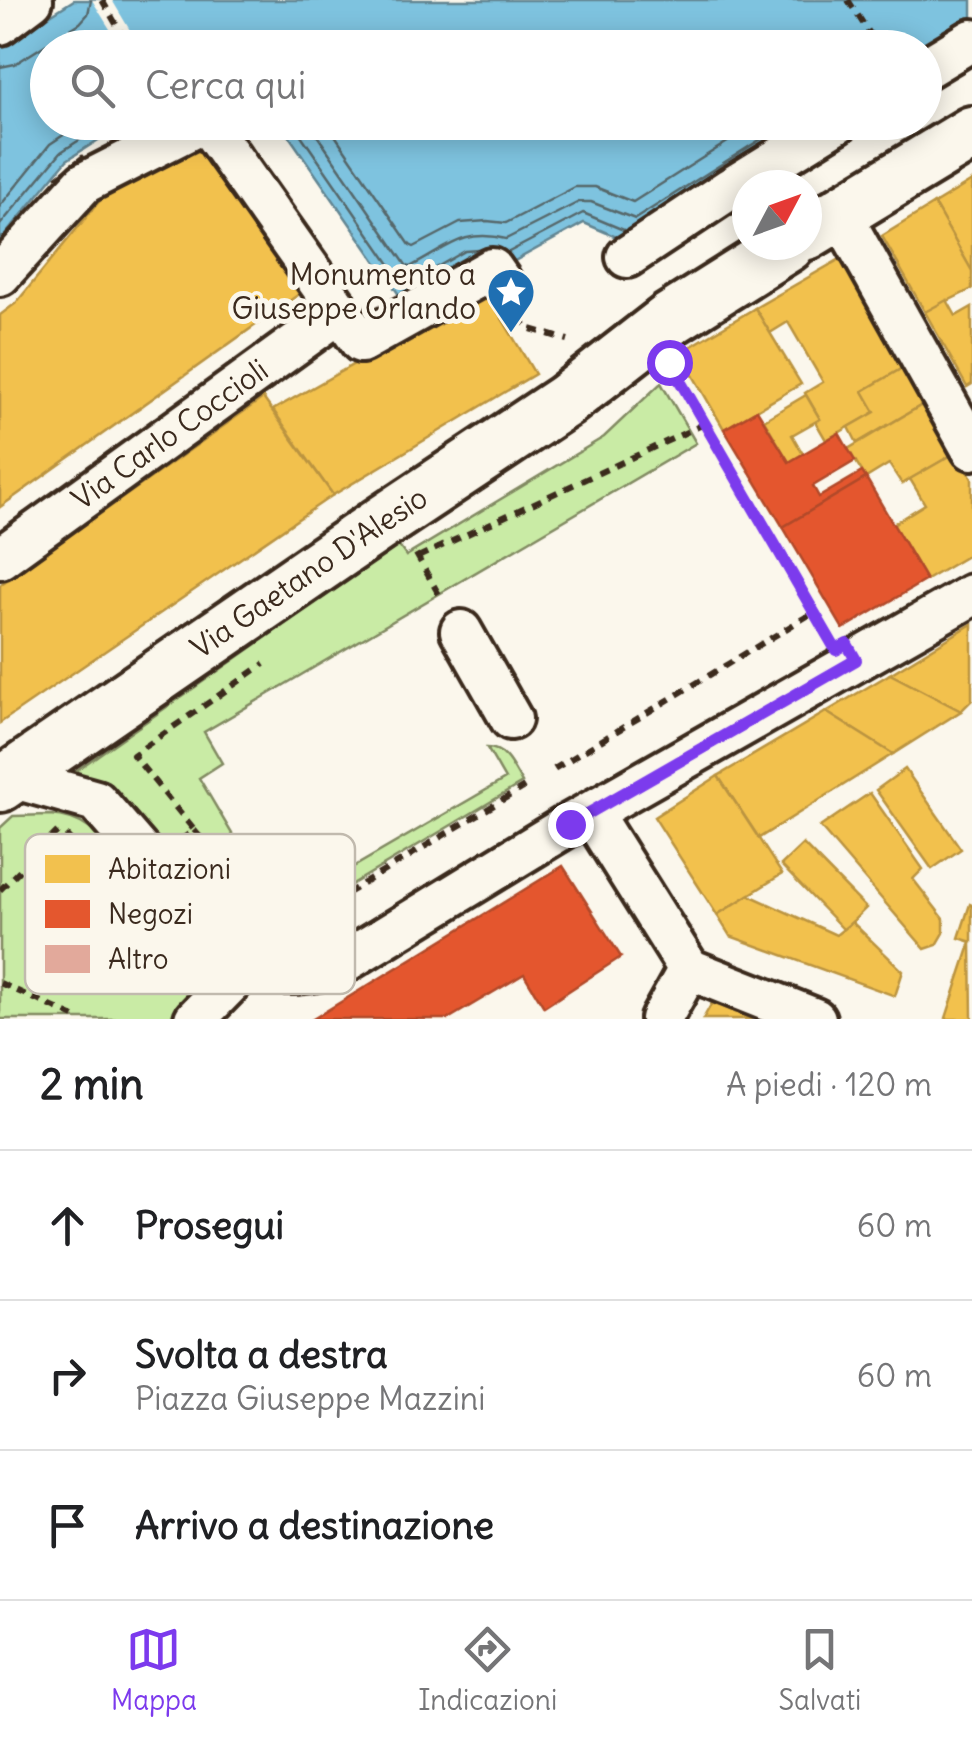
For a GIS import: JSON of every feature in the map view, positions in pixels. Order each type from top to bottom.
[{"type":"main road","points":[[824,223],[972,132]]},
{"type":"main road","name":"Via Gaetano D'Alesio","points":[[5,781],[565,401],[668,320],[764,260]]},
{"type":"street","points":[[0,24],[32,0]]},
{"type":"street","points":[[942,58],[972,40]]},
{"type":"street","points":[[0,275],[84,183],[169,140]]},
{"type":"street","points":[[218,140],[361,342],[492,269],[500,282]]},
{"type":"street","points":[[627,257],[809,140]]},
{"type":"street","points":[[824,223],[972,449]]},
{"type":"street","name":"Via Carlo Coccioli","points":[[0,558],[340,312]]},
{"type":"street","points":[[355,955],[590,812],[972,595]]},
{"type":"street","points":[[460,631],[511,719]]},
{"type":"street","points":[[5,781],[96,801],[125,834]]},
{"type":"street","points":[[590,812],[689,968],[814,1019]]},
{"type":"street","points":[[660,1019],[689,968]]},
{"type":"street","points":[[195,1019],[219,994]]},
{"type":"path","points":[[102,0],[120,30]]},
{"type":"path","points":[[848,0],[867,30]]},
{"type":"path","points":[[500,282],[527,328],[621,355],[704,424],[836,650],[847,644],[856,660]]},
{"type":"path","points":[[418,558],[704,424]]},
{"type":"path","points":[[413,545],[460,631]]},
{"type":"path","points":[[554,769],[814,612]]},
{"type":"path","points":[[198,834],[133,755],[275,656]]},
{"type":"path","points":[[355,889],[524,787]]},
{"type":"path","points":[[189,834],[194,830]]},
{"type":"path","points":[[0,890],[25,864]]},
{"type":"path","points":[[0,983],[79,1019]]},
{"type":"green space","points":[[661,383],[696,443],[204,732],[222,763],[199,778],[232,834],[151,834],[106,782],[74,772],[398,545],[406,556],[604,437]]},
{"type":"green space","points":[[487,748],[504,755],[522,783],[355,883],[355,866],[505,779]]},
{"type":"green space","points":[[13,816],[64,817],[96,834],[25,834],[25,994],[191,994],[171,1019],[0,1019],[0,828]]},
{"type":"water","points":[[74,0],[972,0],[972,33],[942,42],[942,30],[30,30],[30,140],[98,140],[67,160],[0,241],[0,47]]},
{"type":"water","points":[[292,140],[803,140],[755,170],[732,170],[732,184],[635,245],[584,223],[498,270],[402,299]]},
{"type":"pier","points":[[92,0],[112,0],[130,30],[111,30]]},
{"type":"building: Abitazioni","points":[[206,140],[316,282],[0,507],[0,315],[16,303],[111,187]]},
{"type":"building: Abitazioni","points":[[972,181],[972,271],[934,204]]},
{"type":"building: Abitazioni","points":[[934,204],[972,271],[972,289],[925,312],[882,236]]},
{"type":"building: Abitazioni","points":[[842,258],[906,366],[863,391],[875,412],[826,440],[815,421],[820,419],[805,393],[823,382],[788,322],[770,333],[755,308]]},
{"type":"building: Abitazioni","points":[[485,290],[535,374],[333,495],[273,410]]},
{"type":"building: Abitazioni","points":[[947,300],[956,316],[972,307],[972,384],[967,387],[925,312]]},
{"type":"building: Abitazioni","points":[[755,308],[801,384],[724,429],[680,353]]},
{"type":"building: Abitazioni","points":[[906,366],[927,402],[857,443],[849,427],[875,412],[863,391]]},
{"type":"building: Abitazioni","points":[[806,395],[820,419],[792,435],[803,454],[789,462],[764,420]]},
{"type":"building: Abitazioni","points":[[263,398],[333,495],[0,723],[0,585]]},
{"type":"building: Abitazioni","points":[[927,402],[957,452],[902,484],[889,464],[866,478],[848,449]]},
{"type":"building: Abitazioni","points":[[957,452],[972,478],[972,553],[926,580],[893,524],[925,504],[910,479]]},
{"type":"building: Abitazioni","points":[[972,624],[972,700],[961,711],[890,674]]},
{"type":"building: Abitazioni","points":[[890,674],[961,711],[893,754],[826,712]]},
{"type":"building: Abitazioni","points":[[826,712],[893,754],[759,838],[718,776]]},
{"type":"building: Abitazioni","points":[[905,769],[961,849],[932,869],[876,790]]},
{"type":"building: Abitazioni","points":[[718,776],[782,874],[717,915],[654,817]]},
{"type":"building: Abitazioni","points":[[870,793],[923,869],[913,879],[944,919],[944,933],[937,945],[925,949],[820,827]]},
{"type":"building: Abitazioni","points":[[803,844],[866,908],[844,930],[781,865]]},
{"type":"building: Abitazioni","points":[[749,895],[836,935],[852,922],[903,971],[895,996],[730,936],[717,915]]},
{"type":"building: Abitazioni","points":[[972,905],[972,942],[959,938]]},
{"type":"building: Abitazioni","points":[[971,942],[972,1019],[948,1019],[946,1018]]},
{"type":"building: Abitazioni","points":[[712,1003],[721,1006],[752,1019],[703,1019]]},
{"type":"building: Negozi","points":[[757,410],[789,462],[839,433],[855,461],[813,486],[819,497],[862,472],[866,478],[783,527],[724,429]]},
{"type":"building: Negozi","points":[[866,478],[926,580],[843,629],[783,527]]},
{"type":"building: Negozi","points":[[563,866],[621,957],[544,1007],[524,974],[448,1019],[313,1019]]},
{"type":"building: Altro","points":[[82,156],[90,166],[66,186],[57,176]]},
{"type":"place","name":"Monumento a Giuseppe Orlando","points":[[511,334]]},
{"type":"route","points":[[570,824],[856,660],[847,644],[836,650],[669,362]]}]
